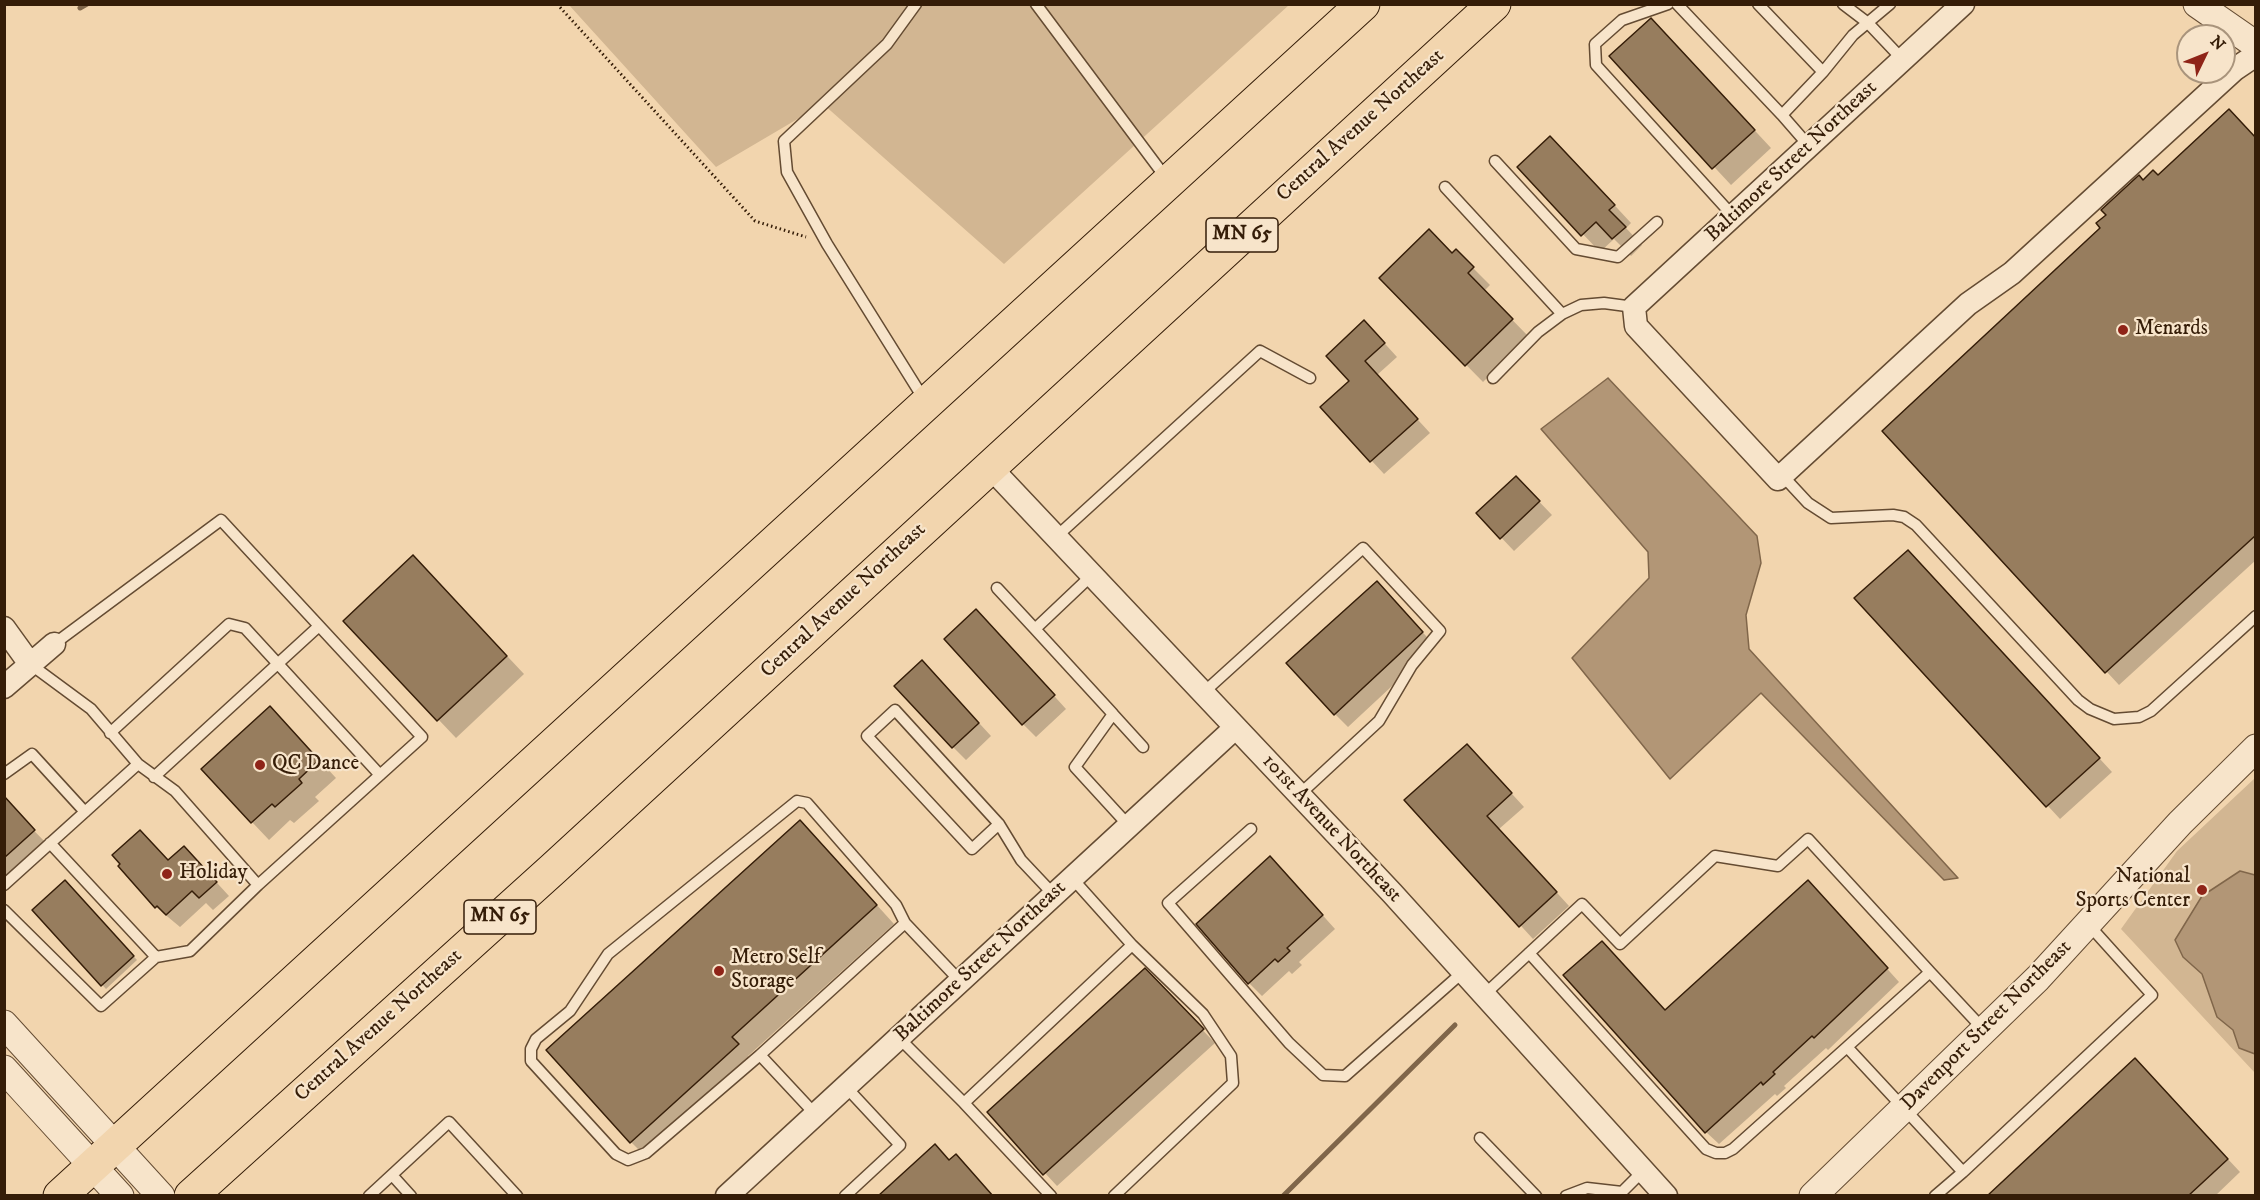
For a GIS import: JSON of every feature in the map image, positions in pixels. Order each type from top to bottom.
[{"type":"highway","points":[[60,1196],[928,405],[1363,4]]},
{"type":"highway","name":"Central Avenue Northeast","points":[[191,1196],[553,869],[1494,4]]},
{"type":"street","name":"Baltimore Street Northeast","points":[[1635,317],[1733,216],[1963,4]]},
{"type":"street","points":[[2197,4],[2251,45]]},
{"type":"street","points":[[2224,4],[2251,45]]},
{"type":"street","points":[[1635,317],[1778,478],[1968,304],[2012,273],[2235,69],[2251,45]]},
{"type":"street","name":"101st Avenue Northeast","points":[[990,467],[1299,795],[1666,1196]]},
{"type":"street","points":[[4,628],[30,664]]},
{"type":"street","points":[[4,687],[54,644]]},
{"type":"street","name":"Baltimore Street Northeast","points":[[735,1193],[815,1114],[1235,728]]},
{"type":"street","name":"Davenport Street Northeast","points":[[1813,1196],[1985,1031],[2088,924],[2180,823],[2256,748]]},
{"type":"street","points":[[4,1024],[104,1156],[120,1196]]},
{"type":"street","points":[[4,1070],[104,1156],[161,1196]]},
{"type":"lane","points":[[916,4],[887,44],[784,141],[787,172],[827,244],[928,405]]},
{"type":"lane","points":[[1036,4],[1170,183]]},
{"type":"lane","points":[[1668,4],[1622,20],[1595,44],[1596,65],[1733,216]]},
{"type":"lane","points":[[1677,4],[1809,146]]},
{"type":"lane","points":[[1758,4],[1823,72]]},
{"type":"lane","points":[[1843,4],[1868,23],[1903,60]]},
{"type":"lane","points":[[1782,115],[1823,72],[1853,35],[1890,4]]},
{"type":"lane","points":[[1495,161],[1576,249],[1618,257],[1657,222]]},
{"type":"lane","points":[[1445,187],[1562,314]]},
{"type":"lane","points":[[1493,378],[1538,332],[1562,314],[1581,305],[1604,303],[1635,317]]},
{"type":"lane","points":[[1056,537],[1260,351],[1310,378]]},
{"type":"lane","points":[[1782,475],[1808,503],[1831,518],[1893,515],[1904,517],[1916,525],[2078,700],[2090,710],[2114,719],[2139,717],[2151,711],[2256,616]]},
{"type":"lane","points":[[4,910],[101,1006],[156,957],[190,951],[258,885],[422,737],[221,520],[54,644]]},
{"type":"lane","points":[[1203,693],[1363,548],[1440,631],[1412,665],[1379,721],[1299,795]]},
{"type":"lane","points":[[1035,629],[1092,576]]},
{"type":"lane","points":[[998,588],[1143,747]]},
{"type":"lane","points":[[110,733],[229,624],[245,627],[380,775]]},
{"type":"lane","points":[[154,777],[319,626]]},
{"type":"lane","points":[[30,664],[91,709],[138,764],[175,791],[258,885]]},
{"type":"lane","points":[[999,824],[972,849],[867,736],[895,710],[999,824],[1021,860],[1054,895]]},
{"type":"lane","points":[[1113,714],[1075,767],[1129,826]]},
{"type":"lane","points":[[4,774],[32,754],[85,812]]},
{"type":"lane","points":[[4,885],[138,764]]},
{"type":"lane","points":[[905,923],[760,1055],[646,1153],[628,1160],[616,1154],[531,1061],[531,1049],[536,1040],[570,1011],[608,954],[797,801],[807,803],[896,904],[905,923],[960,981]]},
{"type":"lane","points":[[1251,829],[1168,903],[1289,1043],[1323,1076],[1345,1076],[1463,972]]},
{"type":"lane","points":[[1484,995],[1582,904],[1620,944],[1715,856],[1778,866],[1808,839],[1985,1031]]},
{"type":"lane","points":[[50,843],[156,957]]},
{"type":"lane","points":[[1072,878],[1132,945],[1203,1014],[1231,1056],[1233,1083],[1114,1196]]},
{"type":"lane","points":[[1935,1196],[2152,995],[2088,924]]},
{"type":"lane","points":[[964,1103],[1132,945]]},
{"type":"lane","points":[[1529,953],[1706,1149],[1725,1153],[1733,1149],[1930,972]]},
{"type":"lane","points":[[899,1038],[1051,1196]]},
{"type":"lane","points":[[1847,1047],[1963,1172]]},
{"type":"lane","points":[[760,1055],[815,1114]]},
{"type":"lane","points":[[845,1196],[900,1145],[846,1087]]},
{"type":"lane","points":[[369,1196],[449,1122],[517,1196]]},
{"type":"lane","points":[[1480,1138],[1536,1196]]},
{"type":"lane","points":[[1566,1196],[1587,1188],[1623,1194],[1643,1171]]},
{"type":"lane","points":[[392,1175],[411,1196]]},
{"type":"path","points":[[557,4],[756,220],[827,244]]},
{"type":"shaded area","points":[[569,5],[1289,5],[1004,264],[823,104],[716,167]]},
{"type":"shaded area","points":[[1608,378],[1757,536],[1761,563],[1746,615],[1749,649],[1958,878],[1944,880],[1761,693],[1670,779],[1572,658],[1649,578],[1648,552],[1541,429]]},
{"type":"shaded area","name":"National Sports Center","points":[[2255,778],[2255,1073],[2121,929],[2177,851]]},
{"type":"shaded area","points":[[2240,871],[2255,875],[2255,1054],[2239,1048],[2233,1030],[2217,1017],[2202,974],[2183,957],[2175,940],[2202,896]]},
{"type":"building","points":[[1651,18],[1755,130],[1712,169],[1609,56]]},
{"type":"building","name":"Menards","points":[[2229,109],[2256,138],[2256,535],[2105,673],[1882,431],[2100,228],[2096,223],[2106,215],[2101,210],[2139,175],[2143,180],[2153,170],[2158,175]]},
{"type":"building","points":[[1550,136],[1615,205],[1609,210],[1626,227],[1612,239],[1596,222],[1581,236],[1517,167]]},
{"type":"building","points":[[1429,229],[1452,253],[1456,249],[1474,267],[1468,273],[1513,319],[1465,366],[1379,278]]},
{"type":"building","points":[[1364,320],[1385,343],[1365,361],[1418,419],[1370,462],[1320,407],[1349,381],[1326,356]]},
{"type":"building","points":[[1516,476],[1540,501],[1500,539],[1476,513]]},
{"type":"building","points":[[1908,550],[2100,758],[2046,807],[1854,598]]},
{"type":"building","points":[[413,555],[507,656],[437,721],[343,621]]},
{"type":"building","points":[[1377,581],[1423,632],[1334,715],[1286,663]]},
{"type":"building","points":[[976,609],[1055,695],[1022,725],[944,639]]},
{"type":"building","points":[[922,660],[979,723],[952,748],[894,686]]},
{"type":"building","name":"QC Dance","points":[[270,706],[319,760],[299,779],[302,783],[275,807],[272,804],[251,823],[201,769]]},
{"type":"building","points":[[1467,744],[1512,793],[1487,816],[1557,892],[1519,927],[1404,800]]},
{"type":"building","points":[[4,796],[35,830],[4,858]]},
{"type":"building","name":"Metro Self Storage","points":[[800,820],[877,905],[732,1037],[739,1044],[630,1143],[546,1050]]},
{"type":"building","name":"Holiday","points":[[140,830],[168,860],[184,846],[217,882],[199,898],[192,891],[166,915],[157,906],[155,908],[118,866],[120,864],[112,855]]},
{"type":"building","points":[[1270,856],[1323,915],[1287,948],[1290,951],[1278,962],[1275,959],[1248,984],[1196,924]]},
{"type":"building","points":[[65,880],[134,956],[101,986],[32,910]]},
{"type":"building","points":[[1808,880],[1888,968],[1814,1038],[1812,1036],[1773,1072],[1775,1074],[1763,1085],[1761,1082],[1705,1133],[1563,975],[1602,941],[1665,1010]]},
{"type":"building","points":[[1145,968],[1204,1029],[1043,1175],[987,1112]]},
{"type":"building","points":[[2135,1058],[2228,1159],[2188,1196],[1987,1196]]},
{"type":"building","points":[[935,1144],[949,1160],[956,1154],[993,1196],[878,1196]]},
{"type":"waterway","points":[[80,8],[87,4]]},
{"type":"waterway","points":[[1283,1196],[1455,1025]]},
{"type":"place","name":"Menards","points":[[2123,330]]},
{"type":"place","name":"QC Dance","points":[[260,765]]},
{"type":"place","name":"Holiday","points":[[167,874]]},
{"type":"place","name":"National Sports Center","points":[[2202,890]]},
{"type":"place","name":"Metro Self Storage","points":[[719,971]]}]
